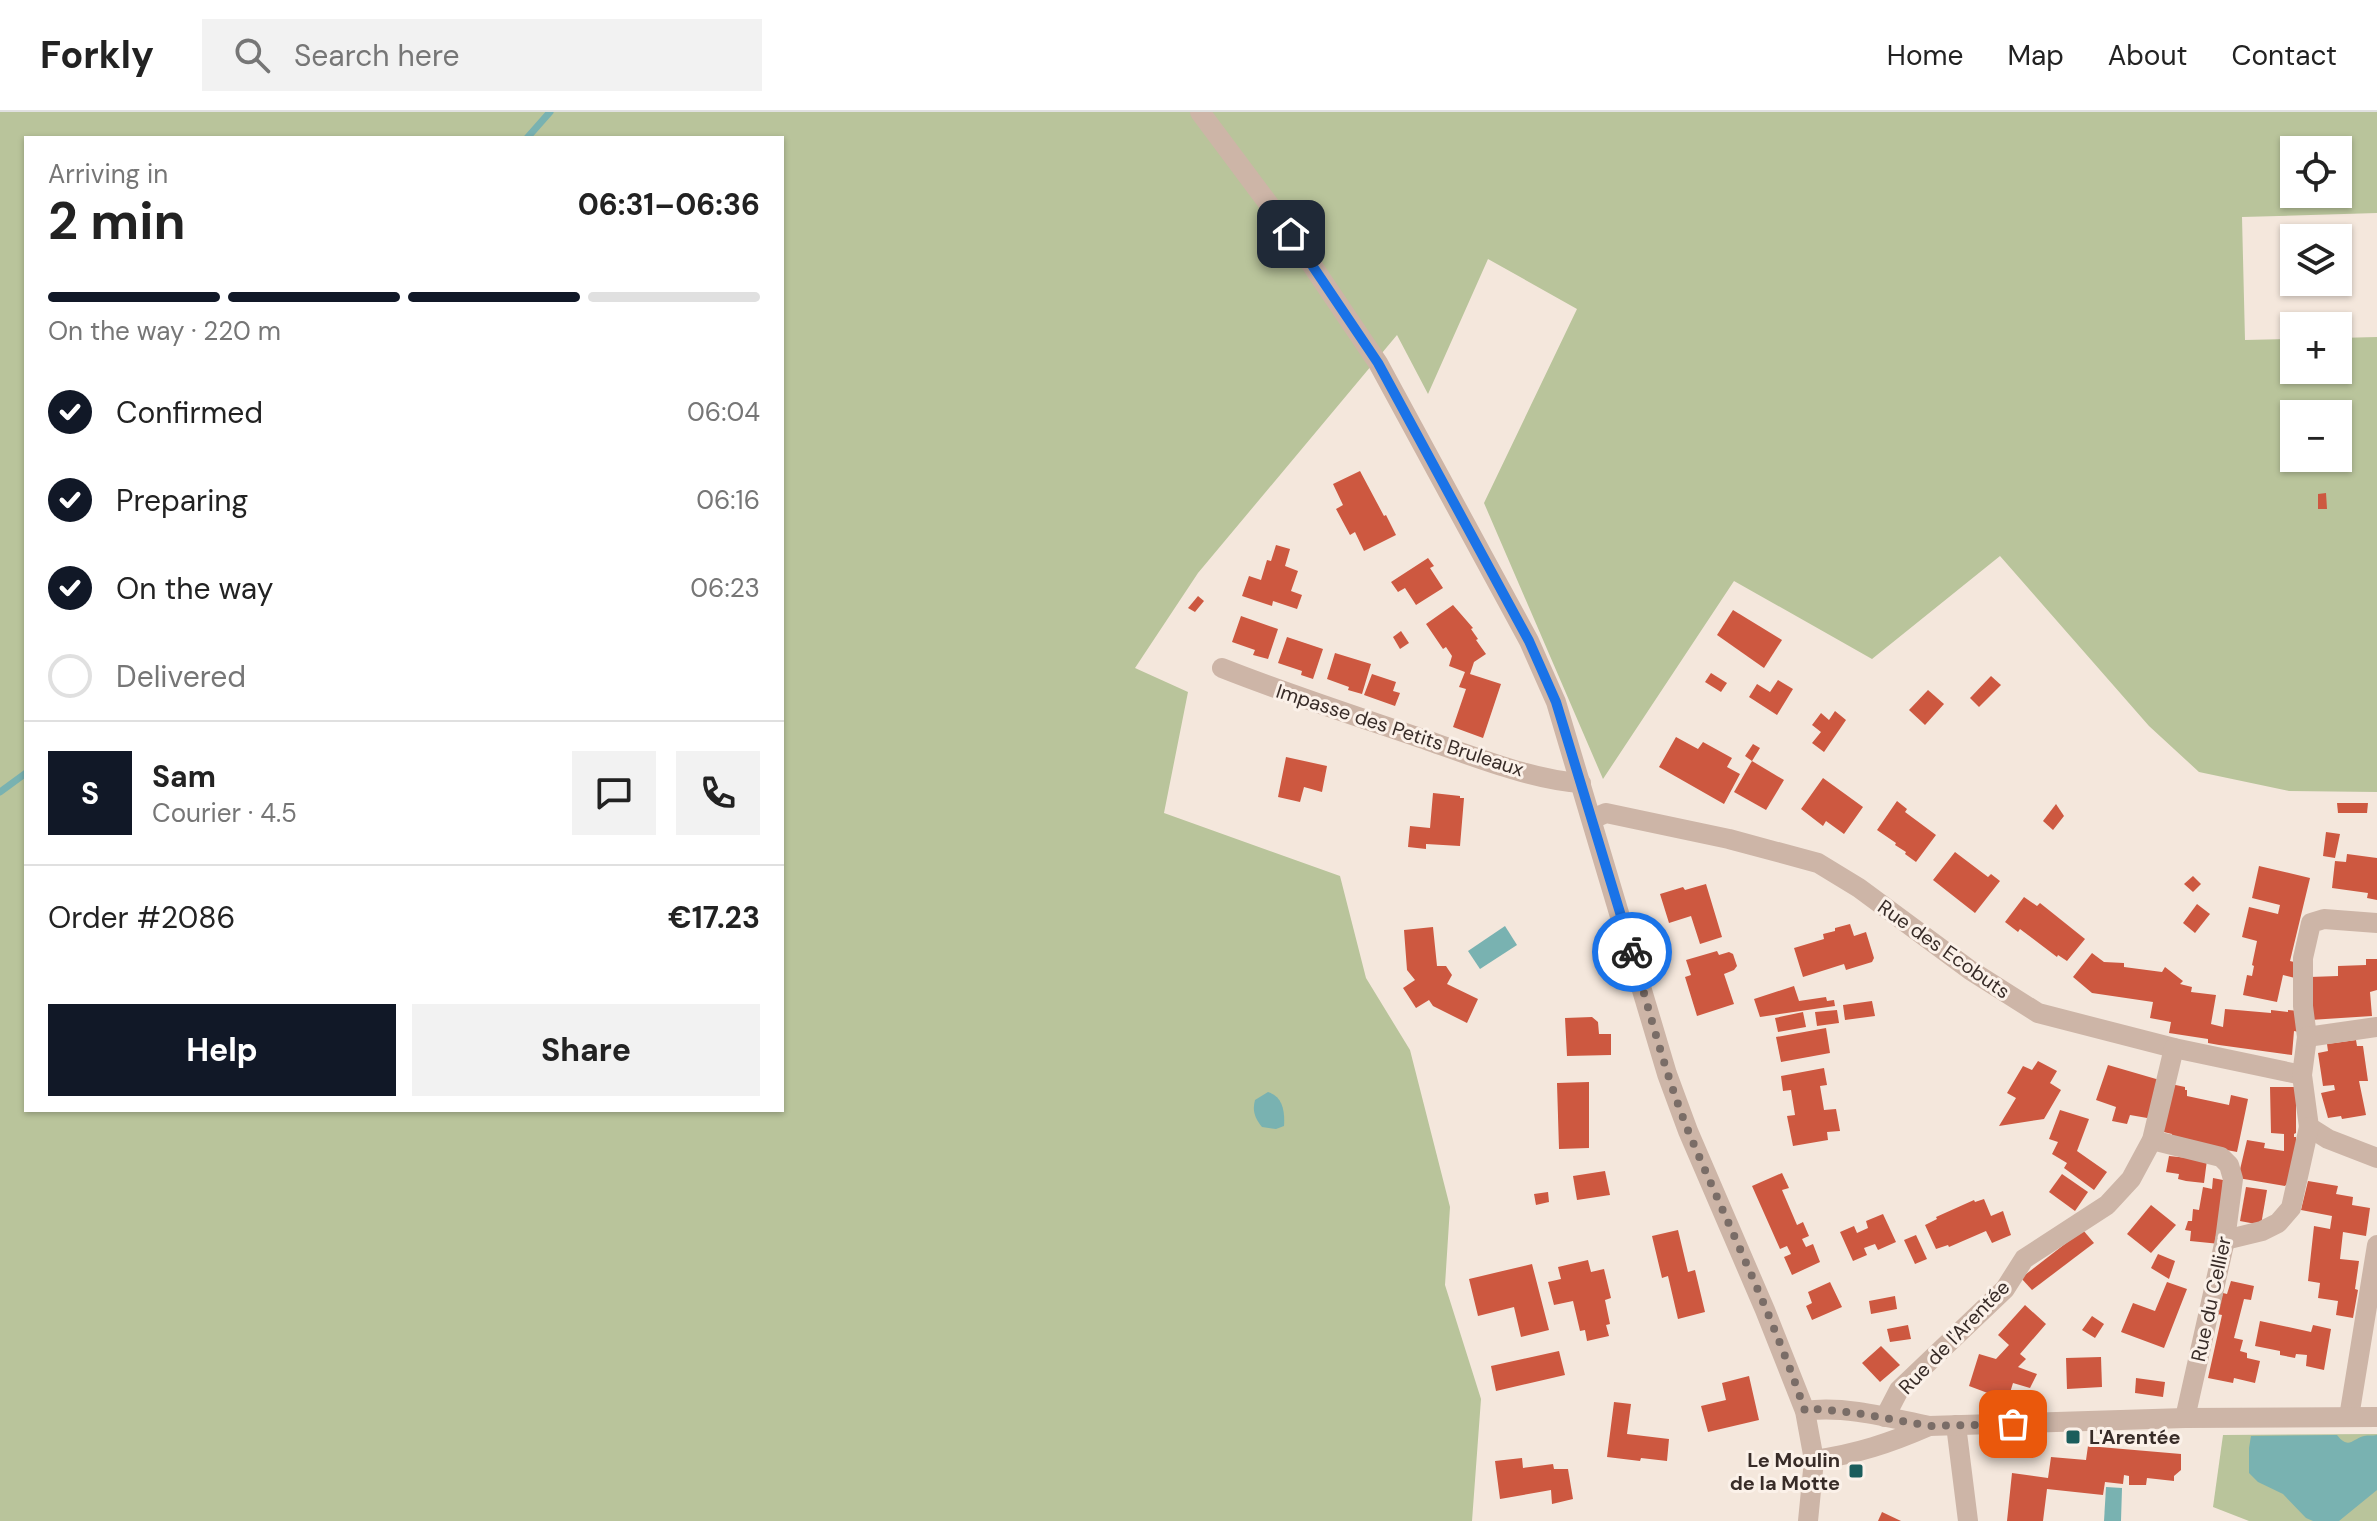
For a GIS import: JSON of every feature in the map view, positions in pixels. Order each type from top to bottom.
[{"type":"street","points":[[1200,112],[1291,234],[1378,363],[1529,641],[1556,702],[1667,1074],[1805,1411],[1814,1460],[1808,1521]]},
{"type":"street","name":"Impasse des Petits Bruleaux","points":[[1222,668],[1477,757],[1561,782],[1581,783]]},
{"type":"street","name":"Rue des Ecobuts","points":[[1592,819],[1606,813],[1729,839],[1818,863],[1859,888],[1970,970],[2038,1013],[2174,1048],[2302,1075]]},
{"type":"street","points":[[2225,1240],[2262,1231],[2278,1223],[2291,1208],[2309,1127],[2302,1075],[2307,1037],[2303,1006],[2303,958],[2311,923],[2324,919],[2377,923]]},
{"type":"street","points":[[2307,1037],[2377,1027]]},
{"type":"street","name":"Rue de l'Arentée","points":[[1885,1417],[1899,1390],[2005,1289],[2024,1259],[2107,1205],[2122,1191],[2152,1140],[2174,1048]]},
{"type":"street","points":[[2309,1127],[2328,1139],[2377,1158]]},
{"type":"street","name":"Rue du Cellier","points":[[2152,1140],[2221,1157],[2229,1165],[2233,1179],[2225,1240],[2185,1418]]},
{"type":"street","points":[[2349,1417],[2377,1245]]},
{"type":"street","points":[[1805,1411],[1819,1409],[1929,1426],[2185,1418],[2377,1417]]},
{"type":"street","points":[[1956,1425],[1968,1521]]},
{"type":"street","points":[[1814,1460],[1863,1452],[1929,1426]]},
{"type":"green space","points":[[0,112],[2377,112],[2377,213],[2242,217],[2245,340],[2280,339],[2280,384],[2352,384],[2352,338],[2377,337],[2377,792],[2289,791],[2199,772],[2149,726],[2000,556],[1872,659],[1734,581],[1603,779],[1484,503],[1577,309],[1488,259],[1428,394],[1397,335],[1198,573],[1135,668],[1188,692],[1164,813],[1340,876],[1366,978],[1410,1050],[1450,1207],[1445,1285],[1481,1399],[1472,1521],[0,1521]]},
{"type":"green space","points":[[2377,1434],[2377,1521],[2249,1521],[2213,1507],[2223,1435]]},
{"type":"water","points":[[1505,926],[1517,945],[1480,969],[1468,951]]},
{"type":"water","points":[[1268,1092],[1277,1097],[1283,1110],[1284,1126],[1276,1129],[1262,1127],[1255,1114],[1255,1100]]},
{"type":"water","points":[[2337,1435],[2348,1443],[2364,1436],[2377,1435],[2377,1490],[2339,1521],[2306,1518],[2283,1494],[2258,1482],[2249,1473],[2251,1436]]},
{"type":"water","points":[[2106,1487],[2122,1488],[2121,1521],[2104,1521]]},
{"type":"building","points":[[1360,471],[1396,535],[1364,551],[1355,532],[1350,535],[1336,509],[1343,505],[1333,484]]},
{"type":"building","points":[[2326,493],[2327,509],[2318,509],[2318,494]]},
{"type":"building","points":[[1276,545],[1290,549],[1285,566],[1298,571],[1291,591],[1302,595],[1297,609],[1273,601],[1272,606],[1242,596],[1249,576],[1261,580]]},
{"type":"building","points":[[1428,558],[1434,566],[1430,568],[1443,588],[1416,605],[1405,588],[1398,592],[1391,582]]},
{"type":"building","points":[[1198,596],[1204,601],[1195,612],[1188,608]]},
{"type":"building","points":[[1453,605],[1473,628],[1476,640],[1486,654],[1474,662],[1470,674],[1501,684],[1483,738],[1453,727],[1466,689],[1459,687],[1465,672],[1449,666],[1452,656],[1446,647],[1443,649],[1426,624]]},
{"type":"building","points":[[1733,610],[1782,640],[1764,668],[1717,635]]},
{"type":"building","points":[[1241,616],[1278,629],[1268,659],[1253,655],[1255,650],[1232,642]]},
{"type":"building","points":[[1401,631],[1409,643],[1400,649],[1393,637]]},
{"type":"building","points":[[1287,637],[1323,649],[1313,679],[1301,675],[1302,671],[1278,663]]},
{"type":"building","points":[[1335,653],[1371,664],[1362,694],[1327,679]]},
{"type":"building","points":[[1711,673],[1727,683],[1721,692],[1705,682]]},
{"type":"building","points":[[1372,674],[1396,682],[1393,691],[1400,693],[1395,706],[1364,695]]},
{"type":"building","points":[[1991,676],[2001,685],[1979,707],[1970,698]]},
{"type":"building","points":[[1778,680],[1793,689],[1777,715],[1749,697],[1757,684],[1770,692]]},
{"type":"building","points":[[1928,690],[1944,704],[1925,725],[1909,710]]},
{"type":"building","points":[[1835,711],[1846,720],[1824,752],[1812,743],[1821,732],[1812,725],[1821,713],[1829,720]]},
{"type":"building","points":[[1676,737],[1698,749],[1703,742],[1732,758],[1727,767],[1740,774],[1724,804],[1659,767]]},
{"type":"building","points":[[1753,744],[1760,748],[1752,761],[1745,756]]},
{"type":"building","points":[[1286,757],[1327,766],[1322,792],[1304,787],[1300,802],[1278,797]]},
{"type":"building","points":[[1752,761],[1784,780],[1766,810],[1734,792]]},
{"type":"building","points":[[1823,778],[1863,807],[1844,834],[1826,821],[1823,826],[1801,809]]},
{"type":"building","points":[[1433,793],[1464,798],[1460,846],[1426,844],[1426,849],[1408,847],[1410,826],[1430,828]]},
{"type":"building","points":[[1897,801],[1907,809],[1905,812],[1936,835],[1916,862],[1877,830]]},
{"type":"building","points":[[2337,803],[2368,803],[2367,813],[2338,813]]},
{"type":"building","points":[[2056,804],[2064,816],[2053,830],[2043,821]]},
{"type":"building","points":[[2326,832],[2340,834],[2335,858],[2323,856]]},
{"type":"building","points":[[1955,852],[1988,877],[1991,874],[2000,881],[1975,913],[1933,880]]},
{"type":"building","points":[[2347,854],[2377,858],[2377,900],[2367,898],[2368,893],[2332,888],[2335,861],[2346,862]]},
{"type":"building","points":[[2259,866],[2310,878],[2290,961],[2298,963],[2295,978],[2283,975],[2277,1002],[2243,995],[2247,975],[2252,976],[2257,941],[2242,937],[2249,907],[2278,914],[2280,905],[2252,898]]},
{"type":"building","points":[[2193,876],[2201,884],[2193,892],[2184,884]]},
{"type":"building","points":[[1706,884],[1722,937],[1700,944],[1691,916],[1669,923],[1660,894]]},
{"type":"building","points":[[2024,897],[2037,906],[2040,903],[2085,939],[2067,961],[2005,922]]},
{"type":"building","points":[[2197,904],[2210,914],[2195,933],[2183,923]]},
{"type":"building","points":[[1850,924],[1854,936],[1866,932],[1874,958],[1872,962],[1846,970],[1844,964],[1803,977],[1794,948],[1824,939],[1823,934]]},
{"type":"building","points":[[1433,927],[1437,966],[1446,966],[1452,975],[1447,984],[1478,999],[1467,1023],[1433,1006],[1429,1000],[1416,1008],[1403,988],[1415,980],[1407,970],[1404,930]]},
{"type":"building","points":[[1717,951],[1719,955],[1733,954],[1737,966],[1724,974],[1734,1004],[1697,1016],[1685,977],[1691,975],[1686,960]]},
{"type":"building","points":[[2092,953],[2104,962],[2124,963],[2124,967],[2162,972],[2165,967],[2183,981],[2180,984],[2192,987],[2191,992],[2216,995],[2211,1024],[2223,1027],[2225,1009],[2271,1013],[2271,1010],[2299,1011],[2299,1032],[2294,1031],[2292,1055],[2219,1045],[2208,1043],[2208,1039],[2169,1033],[2171,1022],[2150,1018],[2153,1002],[2092,993],[2073,977]]},
{"type":"building","points":[[2366,959],[2377,959],[2377,990],[2370,992],[2372,1016],[2310,1020],[2310,977],[2338,976],[2338,966],[2366,965]]},
{"type":"building","points":[[1794,986],[1799,1001],[1826,997],[1827,1001],[1834,1000],[1835,1006],[1760,1017],[1754,999]]},
{"type":"building","points":[[1872,1001],[1875,1016],[1845,1020],[1843,1005]]},
{"type":"building","points":[[1837,1010],[1839,1023],[1817,1026],[1815,1012]]},
{"type":"building","points":[[1803,1012],[1806,1027],[1778,1032],[1775,1018]]},
{"type":"building","points":[[1592,1017],[1598,1022],[1599,1034],[1611,1034],[1611,1055],[1567,1056],[1565,1018]]},
{"type":"building","points":[[1826,1028],[1830,1053],[1781,1062],[1776,1037]]},
{"type":"building","points":[[2356,1040],[2357,1046],[2363,1046],[2368,1081],[2359,1081],[2366,1115],[2328,1118],[2321,1093],[2335,1090],[2334,1085],[2323,1086],[2318,1053],[2328,1051],[2327,1044]]},
{"type":"building","points":[[2038,1061],[2057,1071],[2050,1083],[2061,1090],[2044,1119],[1999,1126],[2016,1098],[2007,1093],[2023,1066],[2032,1070]]},
{"type":"building","points":[[2108,1065],[2163,1081],[2153,1119],[2130,1115],[2127,1124],[2112,1121],[2116,1107],[2096,1100]]},
{"type":"building","points":[[1824,1068],[1827,1085],[1820,1086],[1824,1110],[1836,1109],[1840,1131],[1827,1132],[1828,1140],[1793,1146],[1787,1116],[1795,1115],[1791,1090],[1783,1091],[1781,1076]]},
{"type":"building","points":[[1589,1082],[1589,1148],[1559,1149],[1557,1083]]},
{"type":"building","points":[[2171,1084],[2185,1087],[2187,1096],[2229,1105],[2231,1095],[2248,1099],[2237,1152],[2171,1139],[2172,1134],[2160,1131]]},
{"type":"building","points":[[2270,1087],[2296,1087],[2296,1153],[2293,1176],[2285,1186],[2238,1178],[2247,1140],[2265,1143],[2264,1148],[2284,1151],[2284,1134],[2271,1133]]},
{"type":"building","points":[[2060,1110],[2089,1119],[2077,1151],[2107,1172],[2094,1190],[2064,1168],[2067,1163],[2052,1154],[2058,1142],[2049,1139]]},
{"type":"building","points":[[2169,1156],[2207,1160],[2204,1183],[2178,1179],[2179,1174],[2166,1172]]},
{"type":"building","points":[[1605,1171],[1610,1195],[1577,1200],[1573,1176]]},
{"type":"building","points":[[1782,1173],[1789,1188],[1782,1190],[1797,1225],[1803,1222],[1809,1236],[1802,1239],[1806,1247],[1813,1244],[1820,1262],[1792,1275],[1784,1257],[1791,1254],[1787,1246],[1780,1249],[1752,1186]]},
{"type":"building","points":[[2062,1174],[2088,1192],[2075,1211],[2049,1192]]},
{"type":"building","points":[[2213,1178],[2223,1180],[2220,1244],[2190,1241],[2191,1231],[2185,1230],[2188,1221],[2192,1221],[2193,1209],[2199,1210],[2203,1187],[2212,1189]]},
{"type":"building","points":[[2308,1181],[2338,1186],[2336,1194],[2353,1197],[2352,1205],[2370,1208],[2366,1236],[2343,1232],[2340,1259],[2359,1261],[2353,1318],[2336,1315],[2338,1301],[2318,1298],[2320,1283],[2308,1281],[2314,1226],[2330,1229],[2332,1216],[2301,1210]]},
{"type":"building","points":[[2246,1187],[2267,1190],[2261,1225],[2240,1221]]},
{"type":"building","points":[[1548,1192],[1549,1202],[1536,1205],[1534,1194]]},
{"type":"building","points":[[1984,1199],[1991,1216],[2003,1211],[2011,1235],[1992,1243],[1986,1231],[1949,1247],[1936,1249],[1925,1225],[1974,1200]]},
{"type":"building","points":[[2151,1205],[2176,1225],[2151,1253],[2127,1234]]},
{"type":"building","points":[[1883,1214],[1896,1242],[1878,1250],[1875,1244],[1864,1248],[1867,1255],[1853,1261],[1840,1232],[1854,1226],[1857,1233],[1868,1228],[1866,1221]]},
{"type":"building","points":[[1678,1230],[1688,1272],[1695,1270],[1705,1312],[1678,1319],[1668,1276],[1662,1278],[1652,1236]]},
{"type":"building","points":[[2083,1230],[2094,1243],[2032,1290],[2021,1278]]},
{"type":"building","points":[[1916,1235],[1927,1259],[1915,1264],[1904,1240]]},
{"type":"building","points":[[2158,1254],[2175,1261],[2169,1279],[2151,1268]]},
{"type":"building","points":[[1588,1260],[1591,1272],[1604,1269],[1611,1298],[1605,1300],[1609,1336],[1587,1341],[1585,1330],[1580,1331],[1573,1301],[1554,1305],[1548,1282],[1561,1279],[1558,1267]]},
{"type":"building","points":[[1532,1264],[1549,1330],[1521,1337],[1514,1307],[1478,1316],[1469,1279]]},
{"type":"building","points":[[2231,1281],[2254,1286],[2251,1300],[2244,1299],[2234,1338],[2243,1340],[2240,1351],[2247,1353],[2247,1358],[2260,1361],[2255,1383],[2234,1378],[2233,1383],[2208,1378],[2222,1315],[2217,1314],[2223,1293],[2227,1294]]},
{"type":"building","points":[[1830,1282],[1842,1307],[1812,1320],[1806,1306],[1812,1303],[1808,1292]]},
{"type":"building","points":[[2167,1282],[2187,1289],[2164,1348],[2121,1332],[2133,1303],[2155,1311]]},
{"type":"building","points":[[1895,1296],[1897,1309],[1871,1314],[1869,1301]]},
{"type":"building","points":[[2025,1305],[2046,1324],[2020,1354],[2026,1359],[2018,1367],[2037,1374],[2030,1388],[2013,1383],[2009,1396],[1994,1391],[1993,1395],[1969,1386],[1979,1354],[1996,1359],[2009,1345],[1998,1335]]},
{"type":"building","points":[[2092,1316],[2104,1324],[2095,1338],[2082,1330]]},
{"type":"building","points":[[2260,1321],[2311,1332],[2313,1325],[2331,1329],[2324,1370],[2306,1366],[2307,1355],[2296,1354],[2295,1358],[2255,1346]]},
{"type":"building","points":[[1908,1325],[1911,1339],[1890,1342],[1887,1329]]},
{"type":"building","points":[[1881,1346],[1900,1365],[1880,1382],[1862,1363]]},
{"type":"building","points":[[1559,1351],[1565,1375],[1496,1391],[1491,1366]]},
{"type":"building","points":[[2101,1357],[2102,1387],[2067,1389],[2066,1358]]},
{"type":"building","points":[[1749,1376],[1759,1420],[1708,1432],[1701,1406],[1726,1400],[1722,1383]]},
{"type":"building","points":[[2136,1378],[2165,1382],[2163,1397],[2135,1393]]},
{"type":"building","points":[[1614,1402],[1631,1404],[1627,1434],[1669,1439],[1667,1461],[1607,1457]]},
{"type":"building","points":[[2088,1446],[2181,1454],[2181,1470],[2174,1476],[2174,1481],[2147,1478],[2146,1485],[2129,1485],[2129,1476],[2124,1475],[2123,1484],[2105,1482],[2103,1495],[2047,1489],[2043,1521],[2007,1521],[2012,1473],[2048,1478],[2051,1457],[2086,1460]]},
{"type":"building","points":[[1522,1458],[1523,1468],[1553,1464],[1554,1469],[1568,1469],[1573,1499],[1552,1504],[1551,1490],[1500,1499],[1495,1461]]},
{"type":"building","points":[[1882,1512],[1901,1521],[1878,1521]]},
{"type":"waterway","points":[[529,136],[550,112]]},
{"type":"waterway","points":[[0,792],[24,774]]},
{"type":"way so far","points":[[1632,952],[1667,1074],[1688,1131],[1805,1411],[1819,1409],[1863,1414],[1929,1426],[2013,1424]]},
{"type":"place","name":"L'Arentée","points":[[2073,1437]]},
{"type":"place","name":"Le Moulin de la Motte","points":[[1856,1471]]},
{"type":"route","points":[[1291,234],[1378,363],[1529,641],[1556,702],[1632,952]]}]
